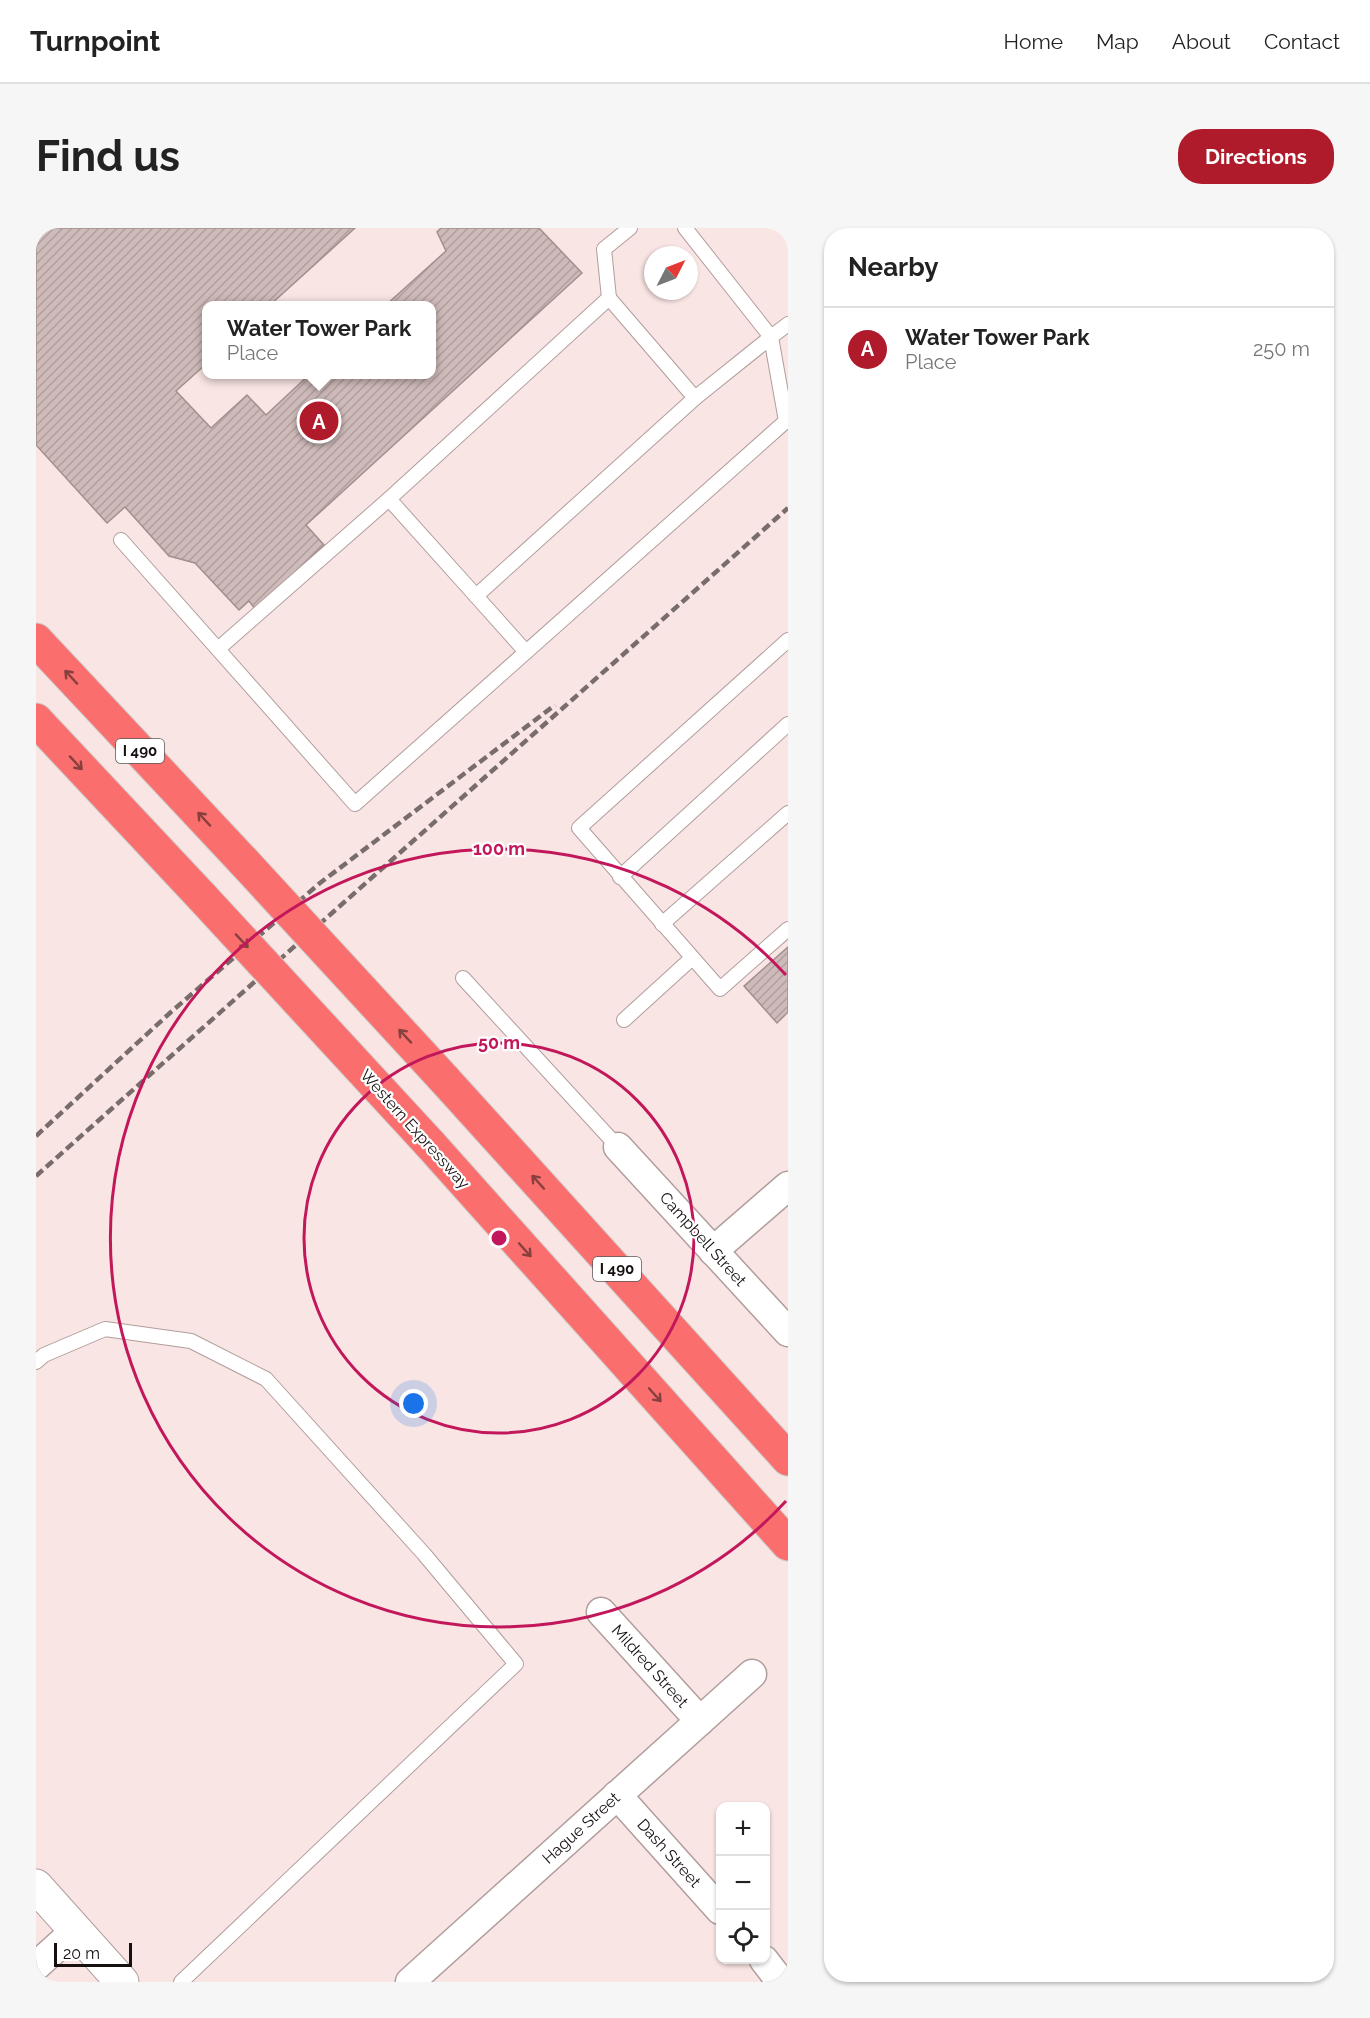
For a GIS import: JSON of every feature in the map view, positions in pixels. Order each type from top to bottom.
[{"type":"highway","name":"I 490","points":[[36,640],[444,1079],[788,1459]]},
{"type":"highway","name":"Western Expressway","points":[[36,720],[430,1144],[788,1544]]},
{"type":"highway","points":[[571,1218],[788,1428]]},
{"type":"highway","points":[[693,1437],[788,1558]]},
{"type":"street","name":"Campbell Street","points":[[618,1147],[788,1332]]},
{"type":"street","points":[[714,1251],[788,1186]]},
{"type":"street","name":"Mildred Street","points":[[601,1612],[700,1721]]},
{"type":"street","name":"Hague Street","points":[[410,1982],[752,1674]]},
{"type":"street","name":"Dash Street","points":[[617,1796],[716,1906]]},
{"type":"street","points":[[36,1886],[122,1982]]},
{"type":"street","points":[[36,1966],[76,1930]]},
{"type":"street","points":[[768,1964],[781,1982]]},
{"type":"lane","points":[[630,228],[604,249],[609,297],[695,398]]},
{"type":"lane","points":[[122,540],[355,804],[786,421],[771,337],[685,228]]},
{"type":"lane","points":[[218,649],[388,499],[609,297]]},
{"type":"lane","points":[[476,596],[695,398],[788,324]]},
{"type":"lane","points":[[388,499],[526,652]]},
{"type":"lane","points":[[786,645],[579,828],[691,959],[720,989],[788,929]]},
{"type":"lane","points":[[620,877],[788,724]]},
{"type":"lane","points":[[662,924],[788,813]]},
{"type":"lane","points":[[624,1020],[691,959]]},
{"type":"lane","points":[[463,978],[618,1147]]},
{"type":"lane","points":[[36,1362],[44,1355],[105,1329],[191,1341],[266,1379],[424,1554],[516,1664],[181,1982]]},
{"type":"building","points":[[36,228],[355,228],[274,301],[202,301],[202,368],[176,391],[211,428],[247,395],[266,415],[305,379],[436,379],[436,301],[390,301],[446,251],[437,232],[441,228],[539,228],[582,273],[306,525],[324,545],[255,609],[249,601],[239,610],[195,563],[169,556],[125,507],[107,523],[36,445]]},
{"type":"building","points":[[788,947],[788,1012],[777,1023],[744,986]]},
{"type":"railway","points":[[36,1176],[788,508]]},
{"type":"railway","points":[[36,1136],[171,1012],[320,883],[555,705]]},
{"type":"place","name":"Water Tower Park","points":[[319,421]]}]
